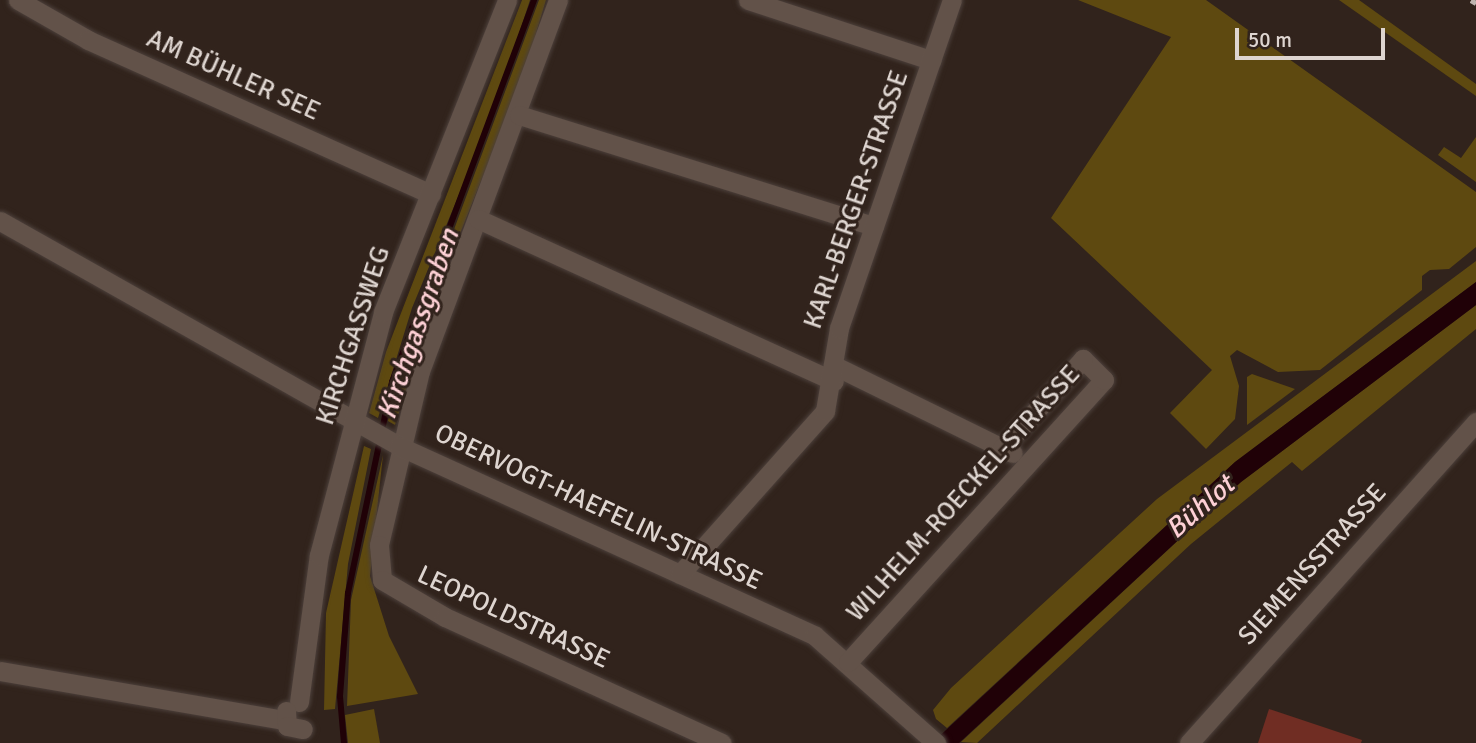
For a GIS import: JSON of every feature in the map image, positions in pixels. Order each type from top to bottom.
[{"type":"street","name":"AM BÜHLER SEE","points":[[18,0],[88,40],[431,194]]},
{"type":"street","name":"KIRCHGASSWEG","points":[[304,736],[308,709],[299,702],[310,597],[358,423],[383,312],[507,0]]},
{"type":"street","name":"LEOPOLDSTRASSE","points":[[558,0],[519,115],[432,332],[394,443],[379,545],[382,580],[391,590],[722,743]]},
{"type":"street","points":[[748,0],[931,60]]},
{"type":"street","name":"KARL-BERGER-STRASSE","points":[[680,574],[814,430],[834,373],[839,328],[952,0]]},
{"type":"street","points":[[519,115],[874,226]]},
{"type":"street","points":[[478,219],[1030,461]]},
{"type":"street","name":"OBERVOGT-HAEFELIN-STRASSE","points":[[0,221],[394,443],[815,636],[848,662],[931,739]]},
{"type":"street","name":"WILHELM-ROECKEL-STRASSE","points":[[848,662],[1104,380],[1083,359],[1002,448]]},
{"type":"street","name":"SIEMENSSTRASSE","points":[[1189,743],[1476,422]]},
{"type":"street","name":"KIRCHGASSWEG","points":[[0,671],[284,720],[304,736]]},
{"type":"street","points":[[284,720],[289,705],[299,702]]},
{"type":"shaded area","points":[[522,0],[530,0],[494,110],[412,308],[378,418],[369,413],[386,352]]},
{"type":"shaded area","points":[[539,0],[546,0],[524,73],[438,289],[395,425],[388,421],[399,378]]},
{"type":"shaded area","points":[[1078,0],[1206,0],[1476,192],[1476,247],[1449,269],[1430,270],[1422,276],[1422,290],[1320,370],[1278,372],[1237,350],[1230,356],[1239,386],[1235,419],[1206,449],[1170,413],[1212,370],[1051,218],[1171,37]]},
{"type":"shaded area","points":[[1339,0],[1359,0],[1476,84],[1476,96]]},
{"type":"shaded area","points":[[1476,137],[1476,182],[1438,155],[1444,147],[1461,158]]},
{"type":"shaded area","points":[[1476,261],[1476,282],[1235,462],[947,728],[936,719],[933,710],[951,688],[1157,499]]},
{"type":"shaded area","points":[[1476,305],[1476,329],[1302,471],[1292,462],[1191,544],[977,743],[961,742],[1241,482]]},
{"type":"shaded area","points":[[1252,374],[1295,389],[1247,425],[1247,377]]},
{"type":"shaded area","points":[[364,446],[371,449],[348,564],[335,709],[324,710],[326,613]]},
{"type":"shaded area","points":[[383,455],[370,576],[389,636],[418,694],[347,706],[351,600]]},
{"type":"shaded area","points":[[374,709],[380,743],[348,743],[345,715]]},
{"type":"water","name":"Bühlot","points":[[1476,282],[1476,305],[1241,482],[959,743],[932,743],[1235,462]]},
{"type":"building","points":[[1269,709],[1362,740],[1361,743],[1258,743]]},
{"type":"waterway","name":"Kirchgassgraben","points":[[344,743],[340,696],[348,593],[392,382],[534,0]]},
{"type":"railway","points":[[1471,0],[1476,3]]}]
